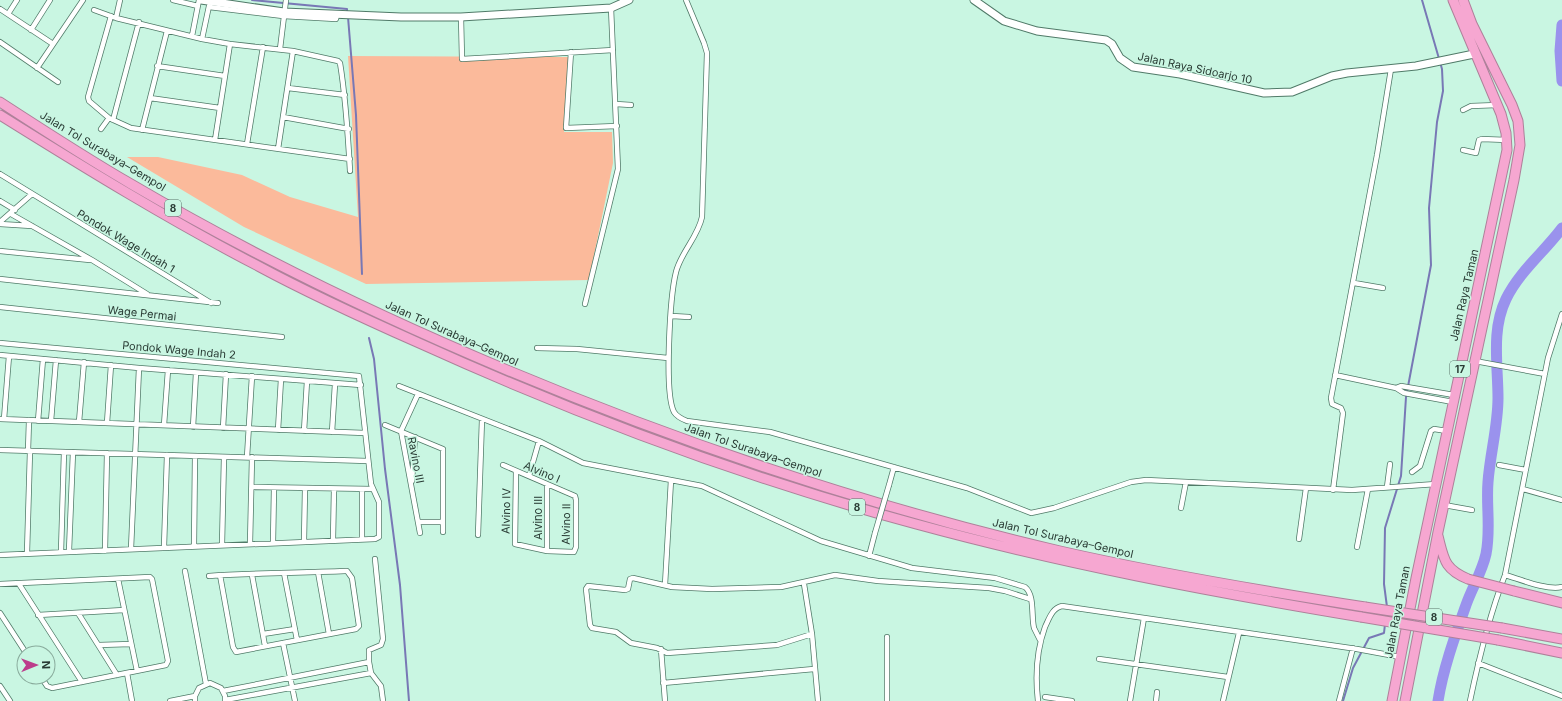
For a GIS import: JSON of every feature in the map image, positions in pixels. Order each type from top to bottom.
[{"type":"highway","name":"Jalan Raya Taman","points":[[1394,700],[1400,657],[1505,161],[1506,140],[1504,124],[1498,105],[1474,54],[1452,0]]},
{"type":"highway","name":"17","points":[[1405,701],[1409,673],[1438,532],[1478,361],[1518,163],[1520,132],[1512,105],[1472,24],[1463,0]]},
{"type":"highway","name":"Jalan Tol Surabaya–Gempol","points":[[0,102],[131,184],[231,240],[328,290],[471,355],[567,395],[663,432],[761,466],[860,497],[1044,547],[1161,572],[1262,591],[1502,628],[1562,639]]},
{"type":"highway","name":"Jalan Tol Surabaya–Gempol","points":[[0,115],[118,188],[258,267],[317,296],[479,370],[586,414],[694,455],[818,496],[914,524],[1025,552],[1137,577],[1498,640],[1562,653]]},
{"type":"highway","points":[[1438,532],[1448,568],[1468,579],[1562,603]]},
{"type":"highway","points":[[1532,633],[1562,636]]},
{"type":"highway","points":[[1394,700],[1409,673]]},
{"type":"street","points":[[8,14],[17,0]]},
{"type":"street","points":[[31,30],[50,0]]},
{"type":"street","points":[[37,68],[83,0]]},
{"type":"street","points":[[120,0],[88,97],[89,101],[111,119],[126,126],[142,130],[350,159]]},
{"type":"street","points":[[173,0],[284,12],[338,15],[461,17],[611,8],[621,2],[629,0]]},
{"type":"street","points":[[280,49],[286,0]]},
{"type":"street","points":[[686,0],[704,42],[706,53],[702,209],[698,230],[684,252],[676,273],[668,358],[669,386],[674,412],[679,417],[687,421],[770,432],[967,488],[1031,513],[1054,508],[1139,480],[1334,490],[1436,484]]},
{"type":"street","name":"Jalan Raya Sidoarjo 10","points":[[974,0],[1004,21],[1037,31],[1106,40],[1112,44],[1120,58],[1133,67],[1180,74],[1258,92],[1292,92],[1332,76],[1435,63],[1474,54]]},
{"type":"street","points":[[192,36],[200,2]]},
{"type":"street","points":[[202,39],[209,5]]},
{"type":"street","points":[[585,304],[618,169],[611,8]]},
{"type":"street","points":[[0,9],[52,44]]},
{"type":"street","points":[[94,10],[114,17],[139,22],[167,31],[202,39],[230,44],[293,51],[339,62],[349,129],[350,171]]},
{"type":"street","points":[[461,17],[462,60],[613,50]]},
{"type":"street","points":[[101,129],[111,119],[139,22]]},
{"type":"street","points":[[142,130],[167,31]]},
{"type":"street","points":[[0,42],[58,82]]},
{"type":"street","points":[[215,140],[230,44]]},
{"type":"street","points":[[247,144],[263,47]]},
{"type":"street","points":[[278,149],[293,51]]},
{"type":"street","points":[[571,52],[566,128],[617,126]]},
{"type":"street","points":[[157,66],[225,76]]},
{"type":"street","points":[[1334,490],[1343,413],[1341,408],[1331,401],[1381,135],[1390,69]]},
{"type":"street","points":[[288,88],[345,96]]},
{"type":"street","points":[[150,98],[220,108]]},
{"type":"street","points":[[616,104],[631,105]]},
{"type":"street","points":[[1463,110],[1471,106],[1498,105]]},
{"type":"street","points":[[283,117],[349,129]]},
{"type":"street","points":[[1464,150],[1476,153],[1479,140],[1482,138],[1506,140]]},
{"type":"street","name":"Pondok Wage Indah 1","points":[[0,174],[211,303]]},
{"type":"street","points":[[0,223],[32,194]]},
{"type":"street","points":[[0,201],[34,226],[148,295]]},
{"type":"street","points":[[0,223],[34,226]]},
{"type":"street","points":[[0,251],[92,260]]},
{"type":"street","points":[[0,279],[218,303]]},
{"type":"street","points":[[1354,283],[1383,288]]},
{"type":"street","name":"Wage Permai","points":[[0,307],[282,337]]},
{"type":"street","points":[[1470,701],[1494,602],[1505,575],[1550,350],[1562,314]]},
{"type":"street","points":[[672,316],[689,317]]},
{"type":"street","name":"Pondok Wage Indah 2","points":[[0,343],[356,375],[360,377],[361,385]]},
{"type":"street","points":[[537,348],[577,349],[668,358]]},
{"type":"street","points":[[0,355],[139,368],[361,385],[368,461],[373,489],[379,502],[379,537],[375,539],[0,555]]},
{"type":"street","points":[[9,356],[2,419],[365,433]]},
{"type":"street","points":[[38,421],[43,359]]},
{"type":"street","points":[[51,421],[56,360]]},
{"type":"street","points":[[1478,361],[1545,374]]},
{"type":"street","points":[[79,422],[84,362]]},
{"type":"street","points":[[107,423],[111,365]]},
{"type":"street","points":[[132,549],[139,368]]},
{"type":"street","points":[[164,425],[168,370]]},
{"type":"street","points":[[193,427],[196,372]]},
{"type":"street","points":[[223,428],[226,374]]},
{"type":"street","points":[[1335,375],[1396,388],[1411,394],[1454,399]]},
{"type":"street","points":[[250,544],[252,487],[249,429],[252,376]]},
{"type":"street","points":[[278,430],[281,379]]},
{"type":"street","points":[[304,431],[307,381]]},
{"type":"street","points":[[332,432],[335,384]]},
{"type":"street","points":[[399,386],[539,442],[583,463],[639,472],[702,486],[821,541],[912,568],[978,576],[1018,584],[1027,589],[1034,627],[1040,640]]},
{"type":"street","points":[[1396,388],[1413,388],[1454,399]]},
{"type":"street","name":"Ravino III","points":[[418,394],[401,431],[420,522],[420,533]]},
{"type":"street","points":[[478,535],[482,419]]},
{"type":"street","points":[[27,553],[29,420]]},
{"type":"street","points":[[385,425],[442,447],[444,452],[443,532]]},
{"type":"street","points":[[1412,472],[1420,466],[1431,431],[1434,429],[1447,431]]},
{"type":"street","points":[[412,484],[415,437]]},
{"type":"street","points":[[529,476],[539,442]]},
{"type":"street","points":[[0,450],[368,461]]},
{"type":"street","points":[[61,552],[64,452]]},
{"type":"street","points":[[69,551],[73,452]]},
{"type":"street","points":[[105,551],[107,453]]},
{"type":"street","points":[[164,547],[167,455]]},
{"type":"street","points":[[194,546],[195,456]]},
{"type":"street","points":[[222,545],[224,456]]},
{"type":"street","points":[[1390,464],[1390,487]]},
{"type":"street","name":"Alvino I","points":[[503,465],[573,494]]},
{"type":"street","points":[[1499,466],[1526,470]]},
{"type":"street","points":[[869,556],[894,467]]},
{"type":"street","name":"Alvino IV","points":[[516,471],[515,544],[547,551]]},
{"type":"street","points":[[665,585],[671,480]]},
{"type":"street","points":[[1180,508],[1186,482]]},
{"type":"street","name":"Alvino III","points":[[547,484],[547,551]]},
{"type":"street","points":[[252,487],[373,489]]},
{"type":"street","points":[[273,543],[274,488]]},
{"type":"street","points":[[1299,539],[1306,488]]},
{"type":"street","points":[[304,542],[305,489]]},
{"type":"street","points":[[333,540],[334,489]]},
{"type":"street","points":[[362,489],[362,539]]},
{"type":"street","points":[[1357,547],[1368,489]]},
{"type":"street","points":[[1523,489],[1562,500]]},
{"type":"street","name":"Alvino II","points":[[547,551],[571,553],[575,550],[576,500],[573,494]]},
{"type":"street","points":[[1444,505],[1472,510]]},
{"type":"street","points":[[420,522],[443,522]]},
{"type":"street","points":[[376,558],[383,643],[369,650],[369,662],[371,674],[381,686],[384,701]]},
{"type":"street","points":[[186,571],[206,684]]},
{"type":"street","points":[[209,576],[220,575],[347,571],[352,578],[358,626],[356,629],[240,652],[234,650],[220,575]]},
{"type":"street","points":[[318,572],[329,634]]},
{"type":"street","points":[[284,573],[297,640]]},
{"type":"street","points":[[252,575],[265,646]]},
{"type":"street","points":[[1505,575],[1543,586],[1557,588],[1562,587]]},
{"type":"street","points":[[812,634],[783,644],[768,646],[667,653],[660,649],[631,643],[616,632],[592,628],[586,589],[588,586],[625,590],[628,589],[630,579],[632,578],[672,587],[712,589],[782,588],[804,584],[827,576],[841,576],[878,581],[989,588],[1005,591],[1030,599]]},
{"type":"street","points":[[0,584],[150,577],[153,582],[168,661],[165,665],[50,688],[48,685]]},
{"type":"street","points":[[118,579],[136,671]]},
{"type":"street","points":[[18,584],[82,682]]},
{"type":"street","points":[[804,584],[812,634],[818,701]]},
{"type":"street","points":[[1038,701],[1036,664],[1040,640],[1049,618],[1055,610],[1062,606],[1239,633],[1355,648],[1400,657]]},
{"type":"street","points":[[38,615],[124,610]]},
{"type":"street","points":[[0,613],[21,645]]},
{"type":"street","points":[[78,613],[117,675]]},
{"type":"street","points":[[1130,701],[1144,618]]},
{"type":"street","points":[[263,634],[295,629]]},
{"type":"street","points":[[1223,701],[1239,633]]},
{"type":"street","points":[[887,637],[887,701]]},
{"type":"street","points":[[282,643],[295,701]]},
{"type":"street","points":[[99,645],[131,644]]},
{"type":"street","points":[[1339,701],[1355,648]]},
{"type":"street","points":[[660,649],[665,701]]},
{"type":"street","points":[[1099,659],[1228,676]]},
{"type":"street","points":[[223,691],[369,662]]},
{"type":"street","points":[[1478,663],[1562,696]]},
{"type":"street","points":[[663,683],[814,669]]},
{"type":"street","points":[[127,673],[132,701]]},
{"type":"street","points":[[170,701],[195,699],[199,688],[206,684],[218,685],[223,691],[225,701],[371,674]]},
{"type":"street","points":[[0,686],[10,701]]},
{"type":"street","points":[[1156,701],[1157,692]]},
{"type":"street","points":[[1045,697],[1072,701]]},
{"type":"shaded area","points":[[348,56],[569,57],[564,132],[612,132],[613,163],[589,280],[366,284],[244,227],[127,157],[158,157],[242,175],[290,197],[358,217]]},
{"type":"waterway","points":[[252,0],[347,9],[347,12]]},
{"type":"waterway","points":[[1387,607],[1384,584],[1385,528],[1401,476],[1406,397],[1431,265],[1429,208],[1437,122],[1443,91],[1442,69],[1422,0]]},
{"type":"waterway","points":[[348,17],[356,115],[362,274]]},
{"type":"waterway","points":[[1562,25],[1560,51],[1562,81]]},
{"type":"waterway","points":[[1438,701],[1446,665],[1468,599],[1486,554],[1488,536],[1488,482],[1498,408],[1496,348],[1498,323],[1501,311],[1511,289],[1562,228]]},
{"type":"waterway","points":[[369,338],[374,359],[385,469],[400,585],[409,701]]},
{"type":"waterway","points":[[1343,701],[1353,668],[1369,638],[1384,633],[1385,624]]}]
